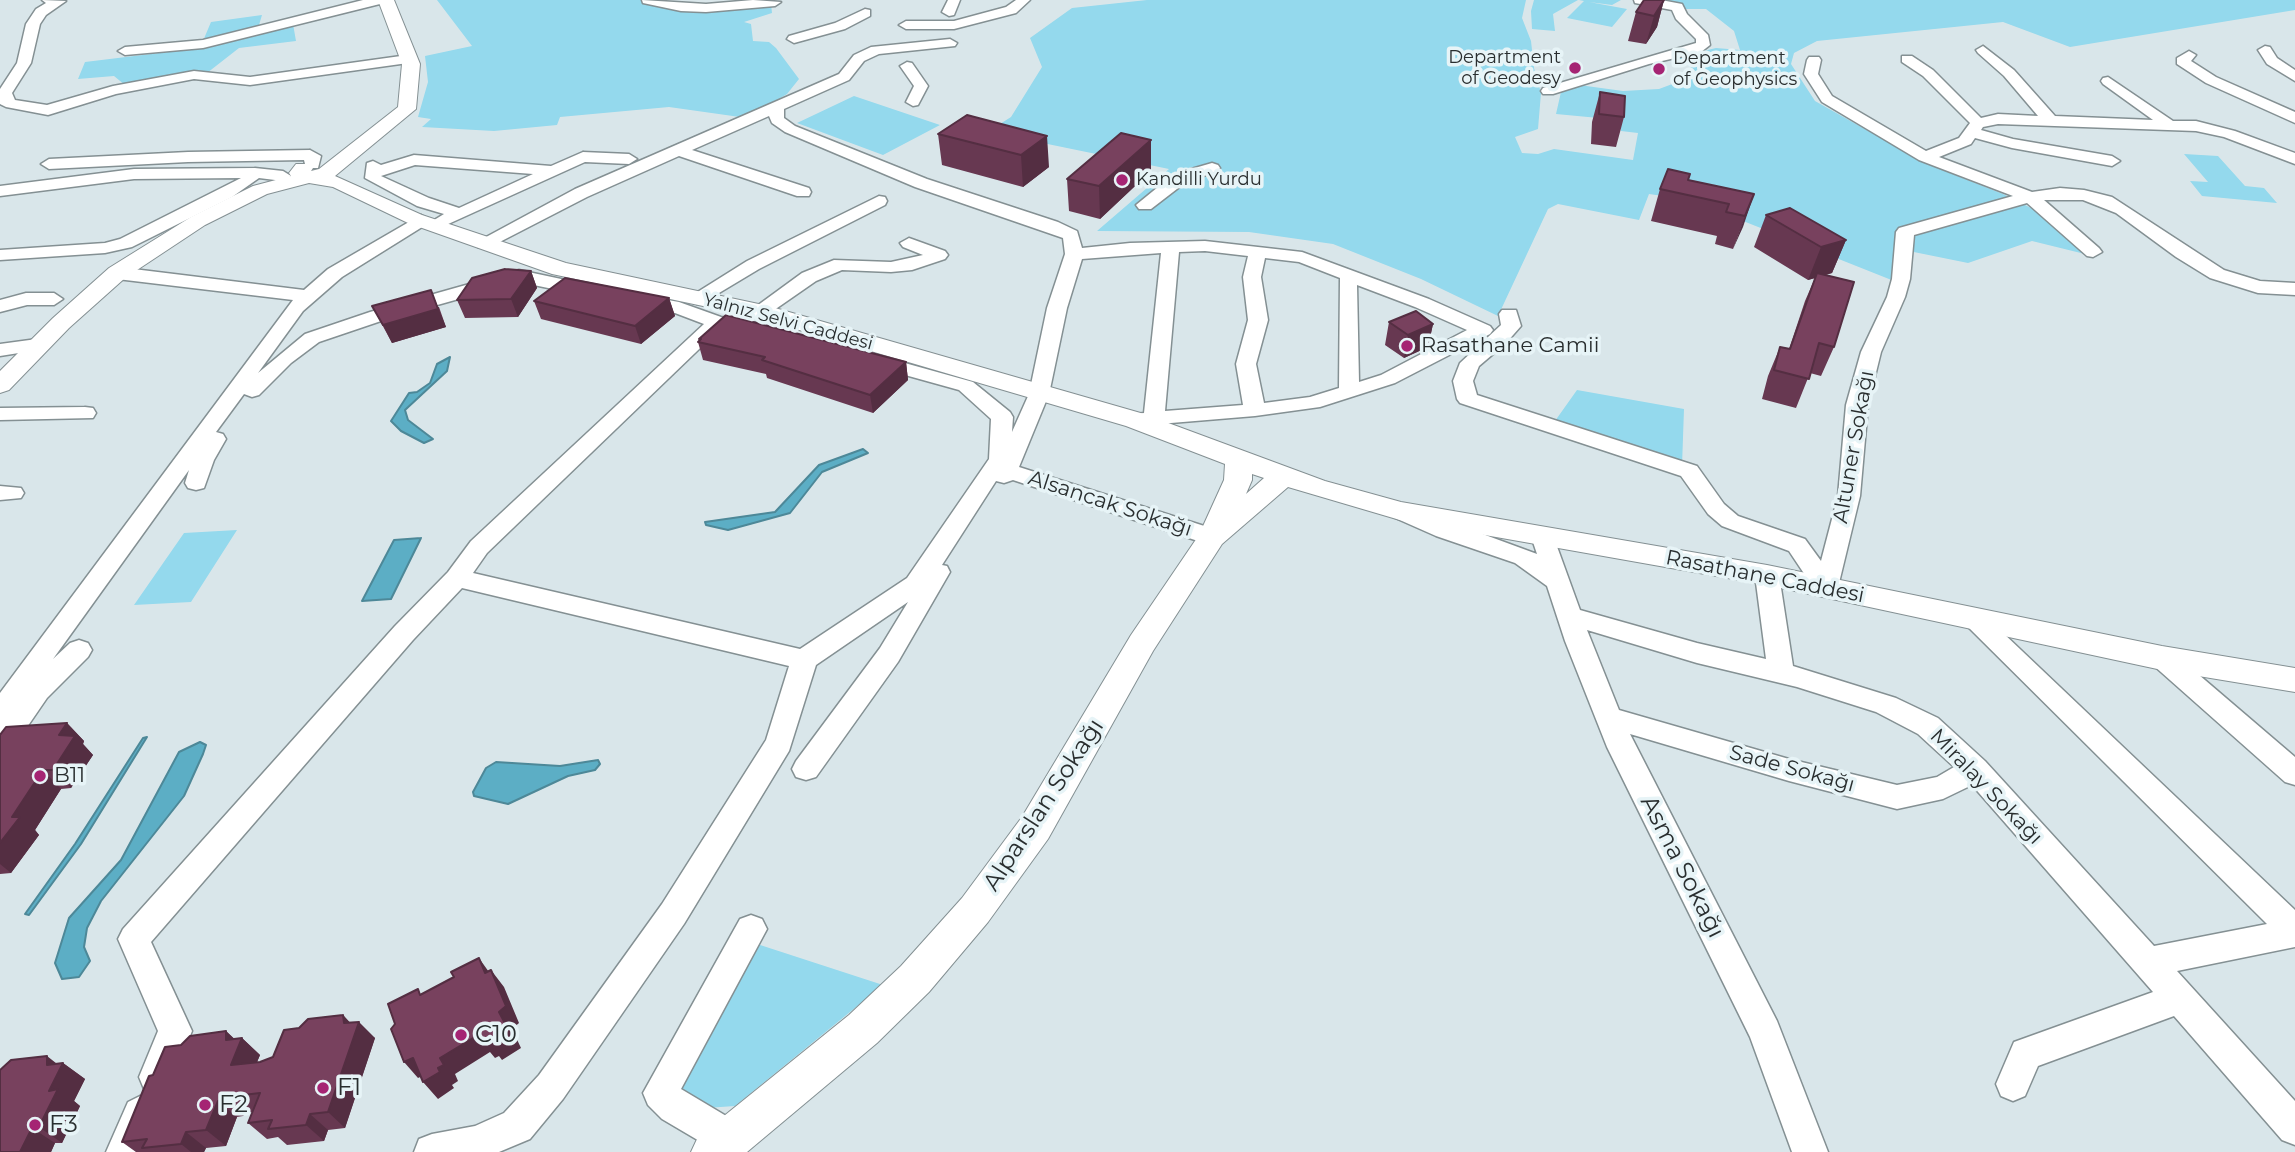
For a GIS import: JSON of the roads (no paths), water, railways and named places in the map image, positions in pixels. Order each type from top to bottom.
[{"type":"street","points":[[48,0],[61,1],[41,12],[33,24],[24,63],[5,93],[5,107],[48,110],[113,90],[194,75],[250,81],[408,59]]},
{"type":"street","points":[[126,48],[200,37],[221,39],[379,0]]},
{"type":"street","points":[[0,255],[105,248],[126,243],[246,182],[319,172],[368,140],[407,109],[411,64],[386,0]]},
{"type":"street","points":[[648,0],[681,7],[706,8],[775,2]]},
{"type":"street","points":[[906,25],[954,25],[1011,10],[1024,0]]},
{"type":"street","points":[[1548,91],[1703,45],[1703,38],[1681,16],[1677,7],[1640,0]]},
{"type":"street","points":[[794,39],[840,26],[865,13]]},
{"type":"street","points":[[484,243],[581,192],[844,77],[859,58],[876,50],[950,43]]},
{"type":"street","points":[[1983,50],[2009,73],[2051,121]]},
{"type":"street","points":[[2265,50],[2272,61],[2295,77]]},
{"type":"street","points":[[2189,55],[2182,61],[2211,80],[2295,118]]},
{"type":"street","points":[[1907,59],[1928,73],[1975,127],[2012,143],[2112,161]]},
{"type":"street","points":[[1814,60],[1811,74],[1827,99],[1925,157],[1960,173],[2030,197],[2093,251]]},
{"type":"street","points":[[907,66],[921,86],[913,102]]},
{"type":"street","points":[[2108,81],[2167,124]]},
{"type":"street","points":[[776,109],[777,120],[790,129],[921,183],[1052,226],[1071,235],[1074,254],[1057,308],[1039,394],[1008,471],[957,540],[889,655],[806,769]]},
{"type":"street","points":[[1925,157],[1959,144],[1975,127],[1998,119],[2167,124],[2220,131],[2295,159]]},
{"type":"street","points":[[680,150],[803,192]]},
{"type":"street","points":[[49,164],[188,157],[310,155],[313,156],[319,172]]},
{"type":"street","points":[[0,713],[296,307],[308,296],[335,273],[428,223],[458,213],[583,157],[629,159]]},
{"type":"street","points":[[458,213],[423,202],[373,178],[373,169],[414,160],[556,169]]},
{"type":"street","points":[[1144,205],[1180,178],[1212,168]]},
{"type":"street","points":[[0,191],[134,174],[258,181],[319,172]]},
{"type":"street","name":"Yalnız Selvi Caddesi","points":[[319,172],[428,223],[560,269],[760,311],[1039,394],[1145,419],[1148,427],[1239,460]]},
{"type":"street","points":[[0,385],[37,345],[117,273],[258,181]]},
{"type":"street","points":[[0,211],[30,187]]},
{"type":"street","points":[[2030,197],[2072,194],[2106,201],[2122,209],[2197,263],[2217,274],[2258,287],[2295,289]]},
{"type":"street","name":"Altuner Sokağı","points":[[1826,587],[1849,496],[1857,405],[1871,352],[1896,297],[1901,279],[1905,232],[2030,197]]},
{"type":"street","points":[[696,298],[753,265],[880,201]]},
{"type":"street","points":[[760,311],[809,277],[840,264],[902,266],[939,255],[909,243]]},
{"type":"street","points":[[1074,254],[1171,247],[1205,246],[1302,257],[1422,303],[1483,330],[1418,365],[1349,392],[1313,402],[1255,411],[1145,419],[1171,247]]},
{"type":"street","points":[[1255,411],[1246,364],[1258,320],[1252,277],[1258,250]]},
{"type":"street","points":[[117,273],[308,296]]},
{"type":"street","points":[[196,483],[203,460],[218,435],[258,383],[312,338],[377,316],[519,276],[679,308],[717,322],[757,328],[966,386],[1002,417],[1000,459],[916,584],[804,660],[779,743],[673,914],[551,1087],[517,1126],[476,1144],[432,1152]]},
{"type":"street","points":[[1349,277],[1349,392]]},
{"type":"street","points":[[0,306],[26,299],[54,299]]},
{"type":"street","points":[[1509,314],[1511,326],[1499,340],[1470,363],[1463,381],[1467,399],[1689,471],[1716,509],[1730,521],[1797,545],[1826,587]]},
{"type":"street","points":[[124,1152],[175,1031],[134,939],[404,633],[457,578],[479,547],[717,322]]},
{"type":"street","points":[[0,350],[37,345]]},
{"type":"street","points":[[0,414],[85,413]]},
{"type":"street","name":"Rasathane Caddesi","points":[[1239,460],[1400,511],[1767,575],[2162,658],[2295,680]]},
{"type":"street","name":"Alparslan Sokağı","points":[[721,1145],[863,1029],[915,979],[975,910],[1041,818],[1142,643],[1212,537],[1238,480],[1239,460]]},
{"type":"street","name":"Alsancak Sokağı","points":[[1008,471],[1212,537]]},
{"type":"street","name":"Alparslan Sokağı","points":[[1212,537],[1284,476]]},
{"type":"street","points":[[1400,511],[1434,527],[1524,557],[1558,581]]},
{"type":"street","name":"Asma Sokağı","points":[[1543,536],[1608,717],[1635,777],[1765,1032],[1810,1152]]},
{"type":"street","points":[[1767,575],[1781,672]]},
{"type":"street","points":[[457,578],[804,660]]},
{"type":"street","name":"Miralay Sokağı","points":[[1570,616],[1697,653],[1781,672],[1886,705],[1928,726],[1975,769],[2295,1127]]},
{"type":"street","points":[[1973,619],[2295,932]]},
{"type":"street","points":[[0,744],[38,691],[79,650]]},
{"type":"street","points":[[2162,658],[2295,774]]},
{"type":"street","name":"Sade Sokağı","points":[[1608,717],[1789,770],[1897,797],[1943,787],[1975,769]]},
{"type":"street","points":[[721,1145],[660,1093],[751,929]]},
{"type":"street","points":[[2148,962],[2295,932]]},
{"type":"street","points":[[2013,1084],[2026,1054],[2180,999]]},
{"type":"place","name":"Department of Geodesy","points":[[1575,68]]},
{"type":"place","name":"Department of Geophysics","points":[[1659,69]]},
{"type":"place","name":"Kandilli Yurdu","points":[[1122,180]]},
{"type":"place","name":"Rasathane Camii","points":[[1407,346]]},
{"type":"place","name":"B11","points":[[40,776]]},
{"type":"place","name":"C10","points":[[461,1035]]},
{"type":"place","name":"F1","points":[[323,1088]]},
{"type":"place","name":"F2","points":[[205,1105]]},
{"type":"place","name":"F3","points":[[35,1125]]}]
